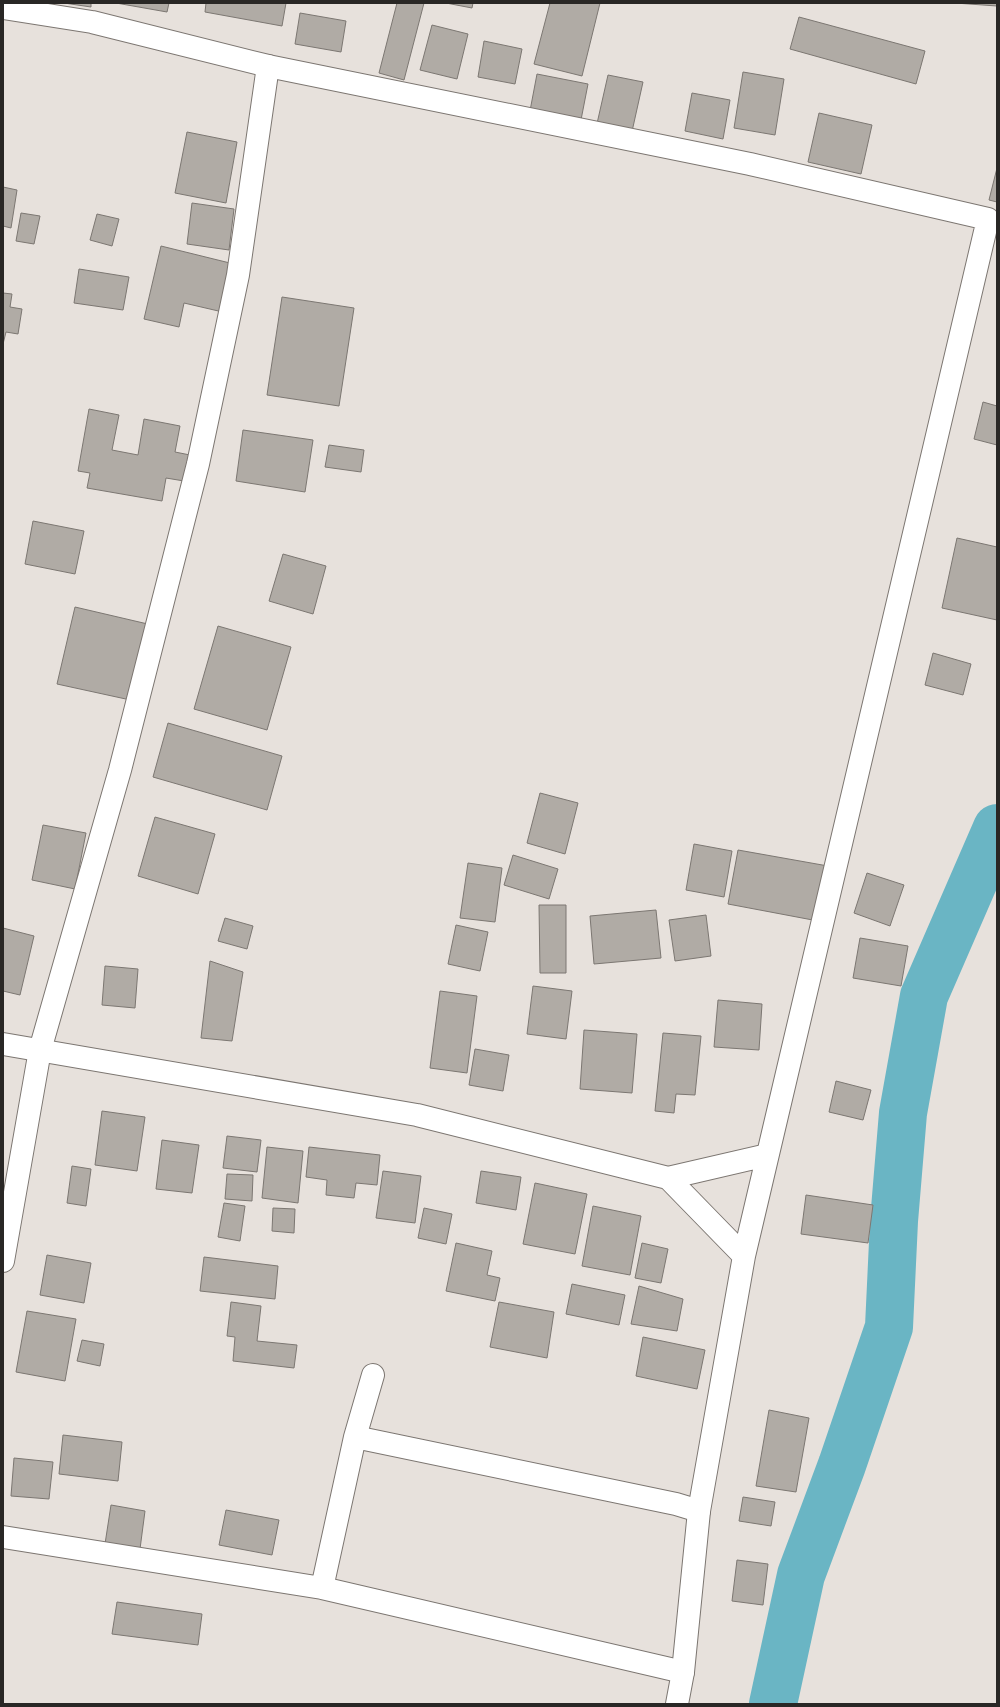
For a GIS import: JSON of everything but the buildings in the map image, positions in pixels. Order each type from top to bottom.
[{"type":"street","points":[[3,8],[92,22],[268,66],[750,164],[992,219],[744,1256],[699,1511],[683,1672],[677,1704]]},
{"type":"street","points":[[3,1262],[40,1050],[120,770],[198,464],[238,275],[268,66]]},
{"type":"street","points":[[3,1044],[417,1115],[668,1178],[767,1155]]},
{"type":"street","points":[[668,1178],[744,1256]]},
{"type":"street","points":[[322,1588],[355,1437],[373,1375]]},
{"type":"street","points":[[355,1437],[676,1504],[699,1511]]},
{"type":"street","points":[[3,1537],[322,1588],[683,1672]]},
{"type":"waterway","points":[[773,1704],[801,1575],[842,1465],[889,1327],[894,1221],[903,1113],[924,996],[997,828]]}]
